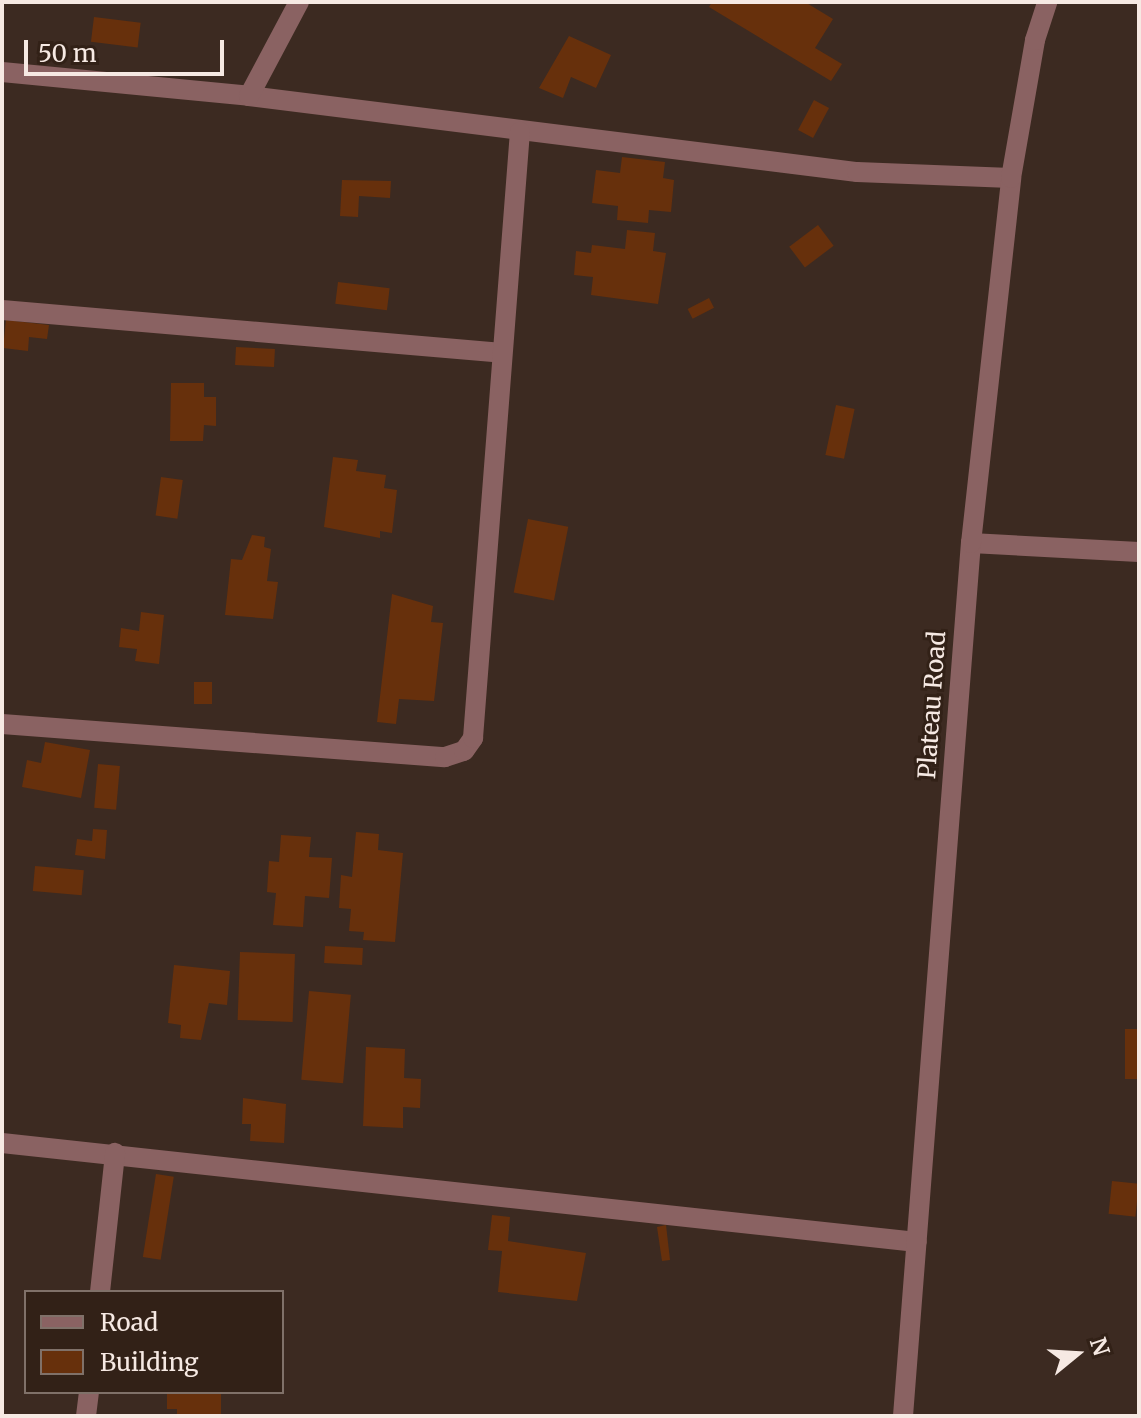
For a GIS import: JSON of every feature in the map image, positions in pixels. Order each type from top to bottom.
[{"type":"street","points":[[249,96],[299,2]]},
{"type":"street","name":"Plateau Road","points":[[903,1416],[971,543],[1011,178],[1035,40],[1047,2]]},
{"type":"street","points":[[2,72],[249,96],[857,172],[1011,178]]},
{"type":"street","points":[[2,724],[445,757],[464,751],[473,738],[499,353],[520,132]]},
{"type":"street","points":[[2,310],[499,353]]},
{"type":"street","points":[[971,543],[1139,552]]},
{"type":"street","points":[[2,1143],[917,1242]]},
{"type":"street","points":[[100,1290],[115,1153]]},
{"type":"street","points":[[86,1416],[89,1394]]},
{"type":"building","points":[[712,2],[805,2],[833,19],[815,48],[842,64],[831,81],[709,7]]},
{"type":"building","points":[[94,17],[141,23],[138,48],[91,42]]},
{"type":"building","points":[[569,36],[611,55],[596,88],[571,77],[563,98],[539,88]]},
{"type":"building","points":[[814,100],[829,108],[813,138],[798,130]]},
{"type":"building","points":[[622,157],[665,162],[663,178],[674,180],[671,212],[649,210],[648,223],[617,220],[618,206],[592,203],[596,170],[620,173]]},
{"type":"building","points":[[342,180],[391,181],[390,198],[359,196],[358,217],[340,216]]},
{"type":"building","points":[[818,225],[834,246],[805,267],[789,247]]},
{"type":"building","points":[[627,230],[655,233],[653,251],[666,253],[658,304],[591,295],[593,277],[574,275],[576,251],[591,253],[592,245],[625,249]]},
{"type":"building","points":[[338,282],[390,288],[387,310],[335,304]]},
{"type":"building","points":[[709,298],[714,308],[693,319],[688,309]]},
{"type":"building","points":[[6,320],[49,325],[47,339],[29,337],[28,351],[3,348]]},
{"type":"building","points":[[236,347],[275,349],[274,367],[235,365]]},
{"type":"building","points":[[171,383],[204,383],[204,397],[216,397],[216,426],[204,425],[203,441],[170,441]]},
{"type":"building","points":[[836,405],[855,409],[844,459],[825,455]]},
{"type":"building","points":[[333,457],[358,460],[356,471],[386,475],[384,488],[397,490],[392,533],[380,531],[380,538],[324,527]]},
{"type":"building","points":[[161,477],[183,480],[177,519],[156,516]]},
{"type":"building","points":[[528,519],[568,527],[554,600],[514,593]]},
{"type":"building","points":[[252,535],[265,537],[264,547],[271,549],[267,581],[278,582],[273,619],[225,615],[231,559],[242,560]]},
{"type":"building","points":[[392,594],[433,606],[431,622],[443,623],[434,701],[399,699],[396,724],[377,722]]},
{"type":"building","points":[[141,612],[164,615],[159,664],[135,661],[137,649],[119,647],[121,628],[139,631]]},
{"type":"building","points":[[194,682],[212,682],[212,704],[194,704]]},
{"type":"building","points":[[45,742],[90,750],[81,798],[22,787],[27,760],[41,763]]},
{"type":"building","points":[[98,764],[120,766],[116,810],[94,808]]},
{"type":"building","points":[[93,829],[107,830],[105,859],[75,855],[77,839],[92,841]]},
{"type":"building","points":[[356,832],[379,834],[378,850],[403,853],[395,942],[363,940],[364,932],[349,931],[351,909],[339,908],[341,875],[352,877]]},
{"type":"building","points":[[281,835],[311,837],[309,857],[332,858],[329,898],[305,896],[303,927],[273,925],[276,893],[267,892],[269,861],[279,862]]},
{"type":"building","points":[[35,866],[84,870],[82,895],[33,891]]},
{"type":"building","points":[[325,946],[363,948],[362,965],[324,963]]},
{"type":"building","points":[[240,952],[295,954],[293,1022],[238,1020]]},
{"type":"building","points":[[174,965],[230,971],[227,1005],[209,1003],[201,1040],[180,1038],[181,1025],[168,1023]]},
{"type":"building","points":[[309,991],[351,995],[343,1083],[301,1080]]},
{"type":"building","points":[[1125,1029],[1139,1029],[1139,1079],[1125,1079]]},
{"type":"building","points":[[366,1047],[405,1049],[404,1078],[421,1079],[420,1108],[403,1107],[403,1128],[363,1126]]},
{"type":"building","points":[[243,1098],[286,1104],[284,1143],[250,1141],[251,1124],[242,1124]]},
{"type":"building","points":[[156,1174],[174,1177],[161,1260],[143,1257]]},
{"type":"building","points":[[1112,1181],[1139,1184],[1135,1217],[1109,1214]]},
{"type":"building","points":[[492,1215],[510,1217],[508,1241],[586,1253],[577,1301],[498,1292],[502,1251],[488,1250]]},
{"type":"building","points":[[666,1225],[670,1260],[662,1261],[657,1227]]},
{"type":"building","points":[[167,1394],[221,1394],[221,1416],[177,1416],[177,1409],[167,1409]]}]
